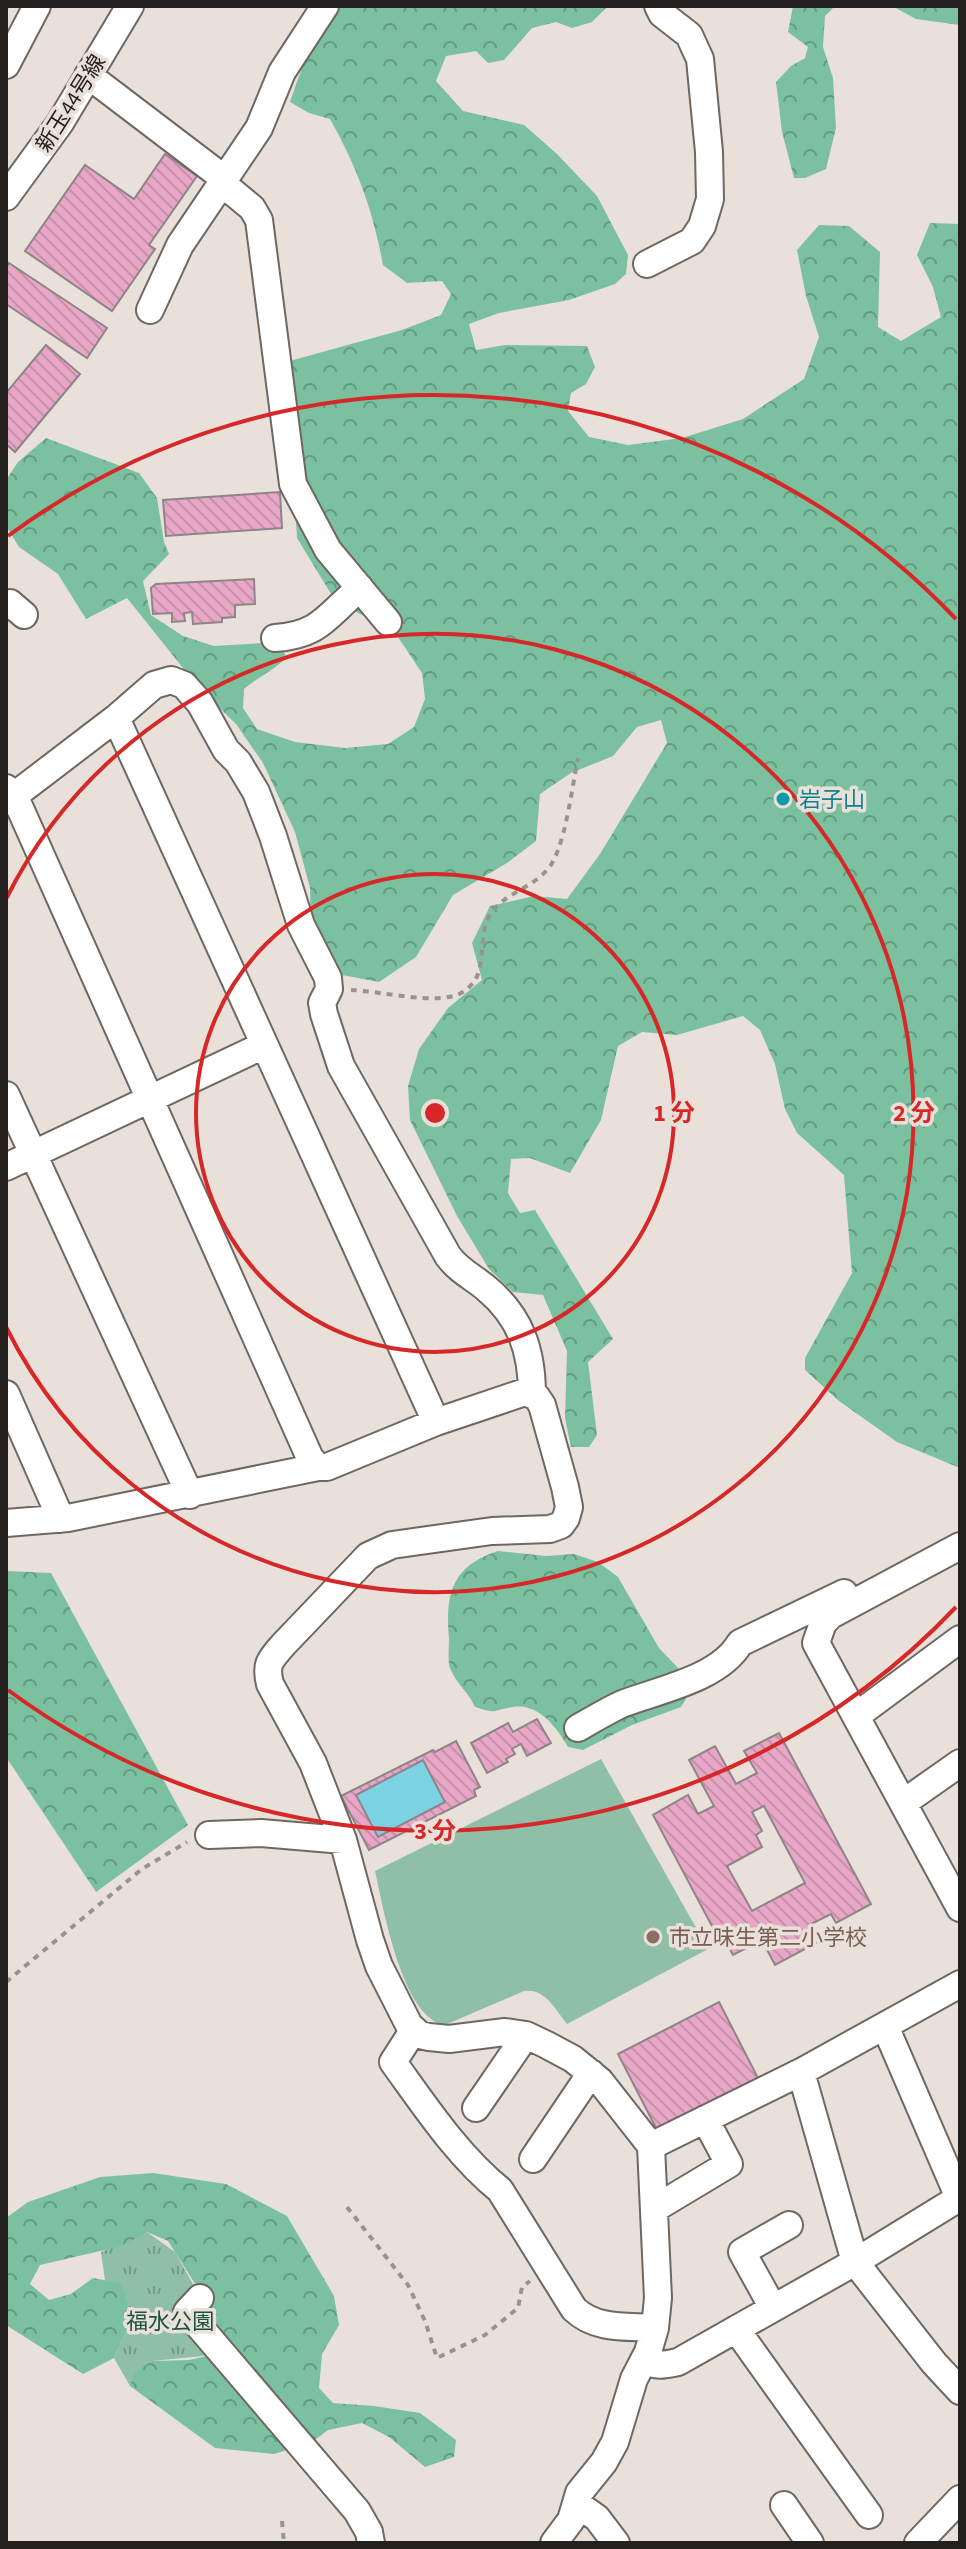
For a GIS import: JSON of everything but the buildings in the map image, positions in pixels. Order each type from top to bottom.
[{"type":"street","points":[[6,65],[37,6]]},
{"type":"street","name":"新玉44号線","points":[[6,197],[60,123],[130,6]]},
{"type":"street","points":[[150,310],[180,245],[259,128],[282,72],[325,6]]},
{"type":"street","points":[[647,264],[692,241],[702,226],[710,199],[700,59],[689,35],[662,14],[658,6]]},
{"type":"street","points":[[88,75],[224,182],[252,208],[259,220],[293,484],[328,550],[388,622]]},
{"type":"street","points":[[275,638],[304,635],[320,625],[360,588]]},
{"type":"street","points":[[318,1467],[310,1458],[9,796],[116,718],[154,685],[171,680],[184,685],[200,703],[226,750],[238,762],[256,792],[301,925],[328,978],[329,989],[322,1003],[341,1066],[448,1256],[463,1273],[483,1285],[504,1304],[514,1317],[524,1339],[532,1395]]},
{"type":"street","points":[[116,718],[436,1422]]},
{"type":"street","points":[[6,1167],[264,1045]]},
{"type":"street","points":[[6,1095],[190,1495]]},
{"type":"street","points":[[6,1523],[61,1519],[327,1467],[436,1422],[525,1392],[542,1405],[569,1507],[561,1525],[550,1529],[492,1531],[392,1545],[379,1550],[368,1556],[271,1659],[267,1670],[270,1684],[313,1763],[343,1840],[379,1966],[413,2031],[449,2039],[505,2032],[526,2035],[573,2059],[591,2073],[627,2112],[651,2146],[658,2298],[655,2328],[634,2379],[615,2442],[604,2462],[579,2493],[571,2520],[554,2543]]},
{"type":"street","points":[[6,1394],[61,1519]]},
{"type":"street","points":[[960,1546],[831,1615],[823,1623],[816,1643],[903,1803],[954,1880],[960,1908]]},
{"type":"street","points":[[578,1728],[619,1705],[667,1691],[733,1655],[740,1643],[858,1586],[868,1583],[880,1587]]},
{"type":"street","points":[[856,1716],[960,1639]]},
{"type":"street","points":[[903,1803],[960,1763]]},
{"type":"street","points":[[209,1835],[261,1833],[343,1840]]},
{"type":"street","points":[[651,2146],[801,2072],[960,1984]]},
{"type":"street","points":[[644,2360],[661,2366],[678,2362],[960,2199],[885,2026]]},
{"type":"street","points":[[413,2031],[393,2062],[458,2146],[500,2190],[574,2309],[594,2324],[655,2328]]},
{"type":"street","points":[[476,2108],[526,2035]]},
{"type":"street","points":[[801,2072],[855,2262],[934,2363],[960,2391]]},
{"type":"street","points":[[533,2159],[591,2073]]},
{"type":"street","points":[[654,2209],[729,2164],[705,2119]]},
{"type":"street","points":[[773,2308],[742,2252],[789,2225]]},
{"type":"street","points":[[200,2298],[187,2312],[357,2511],[369,2532],[371,2543]]},
{"type":"street","points":[[736,2329],[869,2515]]},
{"type":"street","points":[[918,2543],[960,2499]]},
{"type":"street","points":[[576,2503],[597,2518],[616,2543]]},
{"type":"street","points":[[784,2505],[810,2543]]},
{"type":"path","points":[[329,989],[449,998],[472,985],[483,960],[486,922],[492,911],[549,869],[559,850],[578,758]]},
{"type":"path","points":[[6,1982],[142,1869],[165,1853],[209,1835]]},
{"type":"path","points":[[347,2207],[408,2285],[425,2321],[437,2358],[485,2335],[518,2308],[522,2287],[549,2269]]},
{"type":"path","points":[[282,2521],[284,2543]]},
{"type":"green space","points":[[340,6],[606,8],[592,22],[572,28],[556,22],[532,28],[504,60],[488,63],[476,51],[446,56],[436,81],[463,111],[524,125],[557,154],[597,196],[628,255],[626,274],[615,284],[569,300],[499,313],[469,324],[476,350],[505,345],[587,346],[595,367],[586,384],[571,393],[568,411],[589,437],[628,445],[682,438],[743,419],[804,379],[819,337],[806,296],[797,250],[819,225],[849,226],[880,252],[878,327],[901,341],[941,317],[933,287],[917,255],[930,223],[960,224],[960,1468],[897,1442],[839,1401],[805,1370],[805,1358],[852,1273],[844,1175],[797,1133],[785,1109],[775,1064],[760,1030],[743,1016],[677,1035],[642,1032],[618,1046],[601,1120],[570,1173],[530,1158],[511,1159],[508,1193],[520,1213],[535,1210],[613,1339],[588,1362],[597,1435],[589,1447],[571,1447],[565,1418],[567,1351],[543,1295],[513,1292],[489,1269],[457,1216],[410,1120],[408,1086],[419,1049],[448,1008],[482,980],[472,943],[490,906],[534,896],[567,899],[600,854],[667,743],[661,720],[637,727],[613,756],[571,773],[540,794],[536,841],[507,863],[453,895],[416,957],[379,982],[337,974],[311,928],[310,888],[295,832],[263,763],[236,724],[199,688],[127,598],[86,619],[58,574],[19,547],[6,526],[6,480],[18,462],[46,438],[139,473],[157,498],[169,554],[143,581],[151,615],[183,636],[214,646],[262,643],[282,646],[286,658],[244,689],[243,708],[257,729],[295,742],[345,748],[388,744],[414,727],[425,699],[422,673],[394,631],[336,602],[297,538],[286,362],[402,330],[441,315],[451,294],[442,281],[407,283],[383,265],[363,189],[330,119],[309,113],[290,102],[315,38]]},
{"type":"green space","points":[[793,6],[839,6],[825,16],[823,47],[833,78],[836,128],[826,169],[805,178],[794,178],[782,132],[776,82],[791,66],[805,58],[808,47],[788,32]]},
{"type":"green space","points":[[892,6],[960,6],[960,25],[916,19]]},
{"type":"green space","points":[[498,1551],[546,1556],[574,1554],[598,1562],[618,1577],[659,1648],[680,1670],[689,1693],[681,1707],[632,1725],[583,1750],[568,1747],[553,1725],[531,1709],[513,1707],[492,1711],[475,1707],[449,1664],[448,1608],[461,1573],[483,1557]]},
{"type":"green space","points":[[6,1571],[51,1573],[188,1825],[96,1892],[6,1757]]},
{"type":"green space","points":[[601,1759],[708,1949],[567,2024],[544,1996],[531,1991],[524,1991],[445,2025],[430,2018],[417,2003],[397,1959],[375,1871]]},
{"type":"green space","points":[[153,2173],[226,2184],[287,2216],[334,2296],[339,2325],[322,2354],[319,2388],[333,2403],[420,2413],[456,2440],[454,2457],[425,2467],[389,2437],[362,2423],[328,2430],[312,2442],[274,2454],[215,2448],[130,2386],[134,2373],[152,2361],[189,2360],[216,2354],[225,2341],[204,2298],[168,2241],[147,2232],[122,2246],[40,2265],[30,2284],[49,2300],[71,2294],[93,2278],[121,2283],[133,2317],[114,2358],[83,2374],[6,2325],[6,2218],[28,2202],[100,2177]]},
{"type":"green space","name":"福水公園","points":[[147,2232],[175,2252],[225,2341],[203,2356],[152,2361],[130,2386],[114,2358],[133,2317],[121,2284],[105,2281],[101,2252]]},
{"type":"water","points":[[423,1760],[445,1802],[378,1837],[356,1795]]},
{"type":"place","name":"岩子山","points":[[783,799]]},
{"type":"place","name":"市立味生第二小学校","points":[[653,1937]]}]
